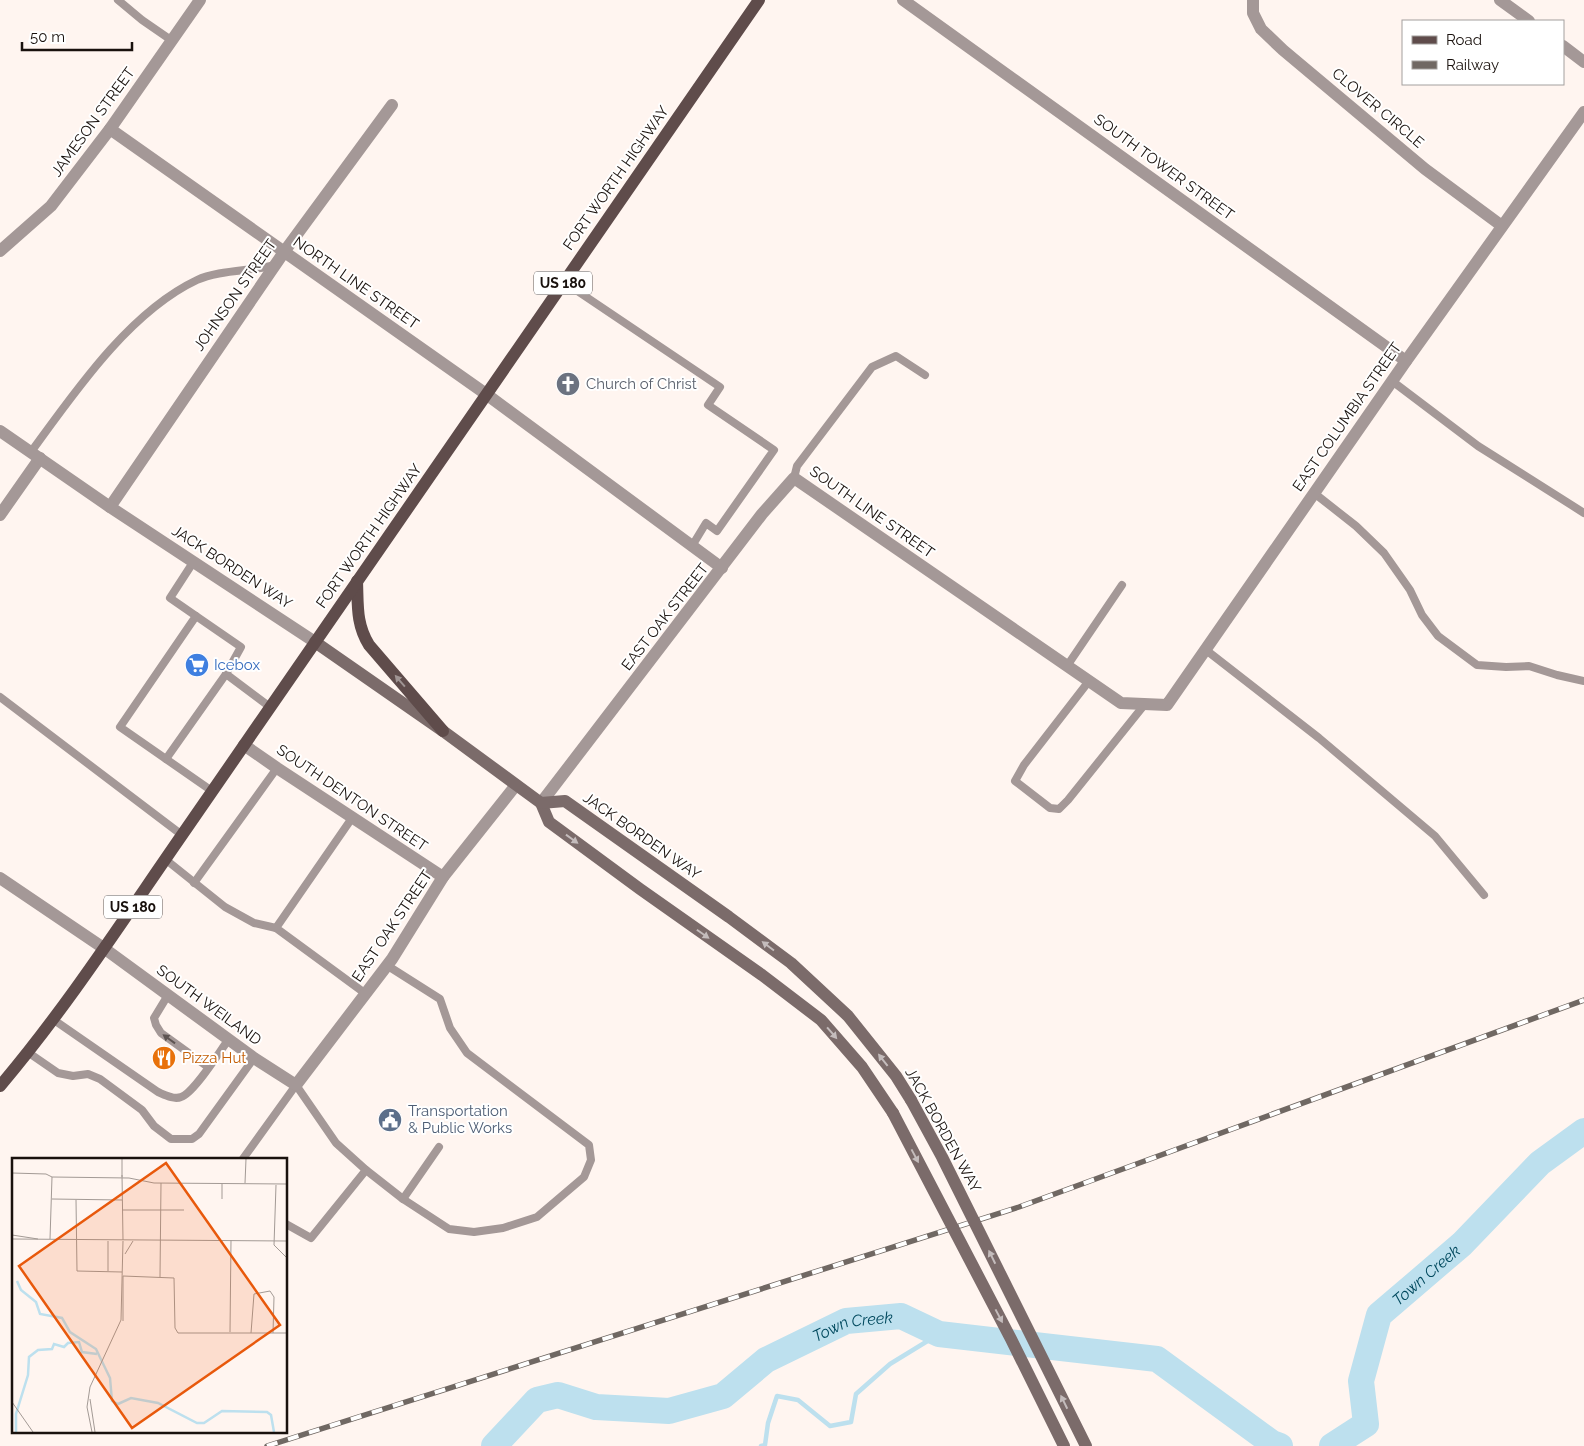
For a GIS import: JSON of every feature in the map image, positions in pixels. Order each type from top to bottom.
[{"type":"main road","name":"FORT WORTH HIGHWAY","points":[[0,1086],[54,1020],[105,949],[357,580],[759,0]]},
{"type":"main road","points":[[357,580],[358,607],[362,633],[369,645],[443,731]]},
{"type":"main road","name":"JACK BORDEN WAY","points":[[315,642],[443,731],[541,803],[549,822],[640,890],[762,974],[821,1020],[862,1068],[893,1113],[1011,1339],[1064,1446]]},
{"type":"main road","name":"JACK BORDEN WAY","points":[[541,803],[565,801],[791,963],[848,1016],[896,1076],[911,1100],[942,1157],[1086,1446]]},
{"type":"street","name":"JAMESON STREET","points":[[0,251],[51,206],[110,129],[200,0]]},
{"type":"street","name":"SOUTH TOWER STREET","points":[[903,0],[1406,361]]},
{"type":"street","name":"CLOVER CIRCLE","points":[[1253,0],[1252,13],[1260,28],[1283,50],[1425,169],[1502,226]]},
{"type":"street","points":[[1500,0],[1528,20]]},
{"type":"street","points":[[1564,47],[1584,62]]},
{"type":"street","name":"JOHNSON STREET","points":[[110,506],[284,252],[392,105]]},
{"type":"street","name":"EAST COLUMBIA STREET","points":[[1121,703],[1167,705],[1406,361],[1584,112]]},
{"type":"street","name":"NORTH LINE STREET","points":[[110,129],[486,394]]},
{"type":"street","points":[[486,394],[722,568]]},
{"type":"street","name":"JACK BORDEN WAY","points":[[0,431],[315,642]]},
{"type":"street","points":[[0,515],[36,455]]},
{"type":"street","name":"SOUTH LINE STREET","points":[[722,568],[762,514],[794,478],[1121,703]]},
{"type":"street","name":"EAST OAK STREET","points":[[541,803],[722,568]]},
{"type":"street","name":"SOUTH DENTON STREET","points":[[244,745],[443,878]]},
{"type":"street","name":"EAST OAK STREET","points":[[296,1085],[388,966],[443,878],[516,785]]},
{"type":"street","name":"SOUTH WEILAND","points":[[0,878],[105,949],[254,1058],[296,1085]]},
{"type":"lane","points":[[118,0],[142,20],[171,40]]},
{"type":"lane","points":[[36,455],[59,413],[98,364],[133,326],[163,300],[198,279],[276,265]]},
{"type":"lane","points":[[564,282],[720,387],[708,405],[774,450],[716,531],[706,523],[692,546]]},
{"type":"lane","points":[[794,478],[797,466],[872,367],[896,356],[925,375]]},
{"type":"lane","points":[[1392,381],[1478,446],[1584,513]]},
{"type":"lane","points":[[1314,492],[1356,526],[1384,553],[1410,590],[1422,614],[1438,636],[1477,664],[1506,667],[1529,666],[1584,681]]},
{"type":"lane","points":[[166,759],[226,674],[241,647],[170,598],[194,561]]},
{"type":"lane","points":[[1067,666],[1122,585]]},
{"type":"lane","points":[[196,616],[120,727],[212,791]]},
{"type":"lane","points":[[1206,650],[1319,738],[1434,836],[1484,895]]},
{"type":"lane","points":[[226,674],[270,707]]},
{"type":"lane","points":[[1089,681],[1024,765],[1015,782],[1050,808],[1059,809],[1068,800],[1145,704]]},
{"type":"lane","points":[[0,697],[182,835]]},
{"type":"lane","points":[[194,883],[277,768]]},
{"type":"lane","points":[[276,928],[352,818]]},
{"type":"lane","points":[[165,859],[225,907],[254,924],[276,928],[366,994]]},
{"type":"lane","points":[[243,1158],[296,1085],[336,1143],[366,1170],[449,1229],[474,1232],[503,1228],[537,1218],[584,1177],[591,1160],[589,1145],[467,1054],[450,1028],[440,999],[388,966]]},
{"type":"lane","points":[[168,995],[154,1018],[156,1026],[161,1033],[208,1067]]},
{"type":"lane","points":[[54,1020],[158,1092],[169,1097],[179,1098],[190,1092],[229,1039]]},
{"type":"lane","points":[[28,1052],[58,1073],[73,1076],[88,1074],[100,1079],[142,1110],[154,1126],[171,1139],[192,1139],[199,1134],[254,1058]]},
{"type":"lane","points":[[403,1198],[439,1148]]},
{"type":"lane","points":[[288,1225],[311,1238],[366,1170]]},
{"type":"waterway","name":"Town Creek","points":[[1332,1446],[1366,1424],[1361,1381],[1379,1315],[1462,1244],[1540,1163],[1584,1131]]},
{"type":"waterway","name":"Town Creek","points":[[494,1446],[537,1400],[558,1395],[596,1407],[669,1411],[723,1396],[766,1360],[846,1321],[901,1316],[939,1334],[1157,1359],[1272,1443],[1280,1446]]},
{"type":"waterway","points":[[761,1446],[765,1445],[768,1423],[777,1396],[798,1400],[830,1426],[851,1422],[856,1394],[890,1364],[939,1334]]},
{"type":"railway","points":[[267,1446],[1019,1207],[1584,1000]]},
{"type":"place","name":"Church of Christ","points":[[568,384]]},
{"type":"place","name":"Icebox","points":[[197,665]]},
{"type":"place","name":"Pizza Hut","points":[[164,1058]]},
{"type":"place","name":"Transportation & Public Works","points":[[390,1120]]}]
